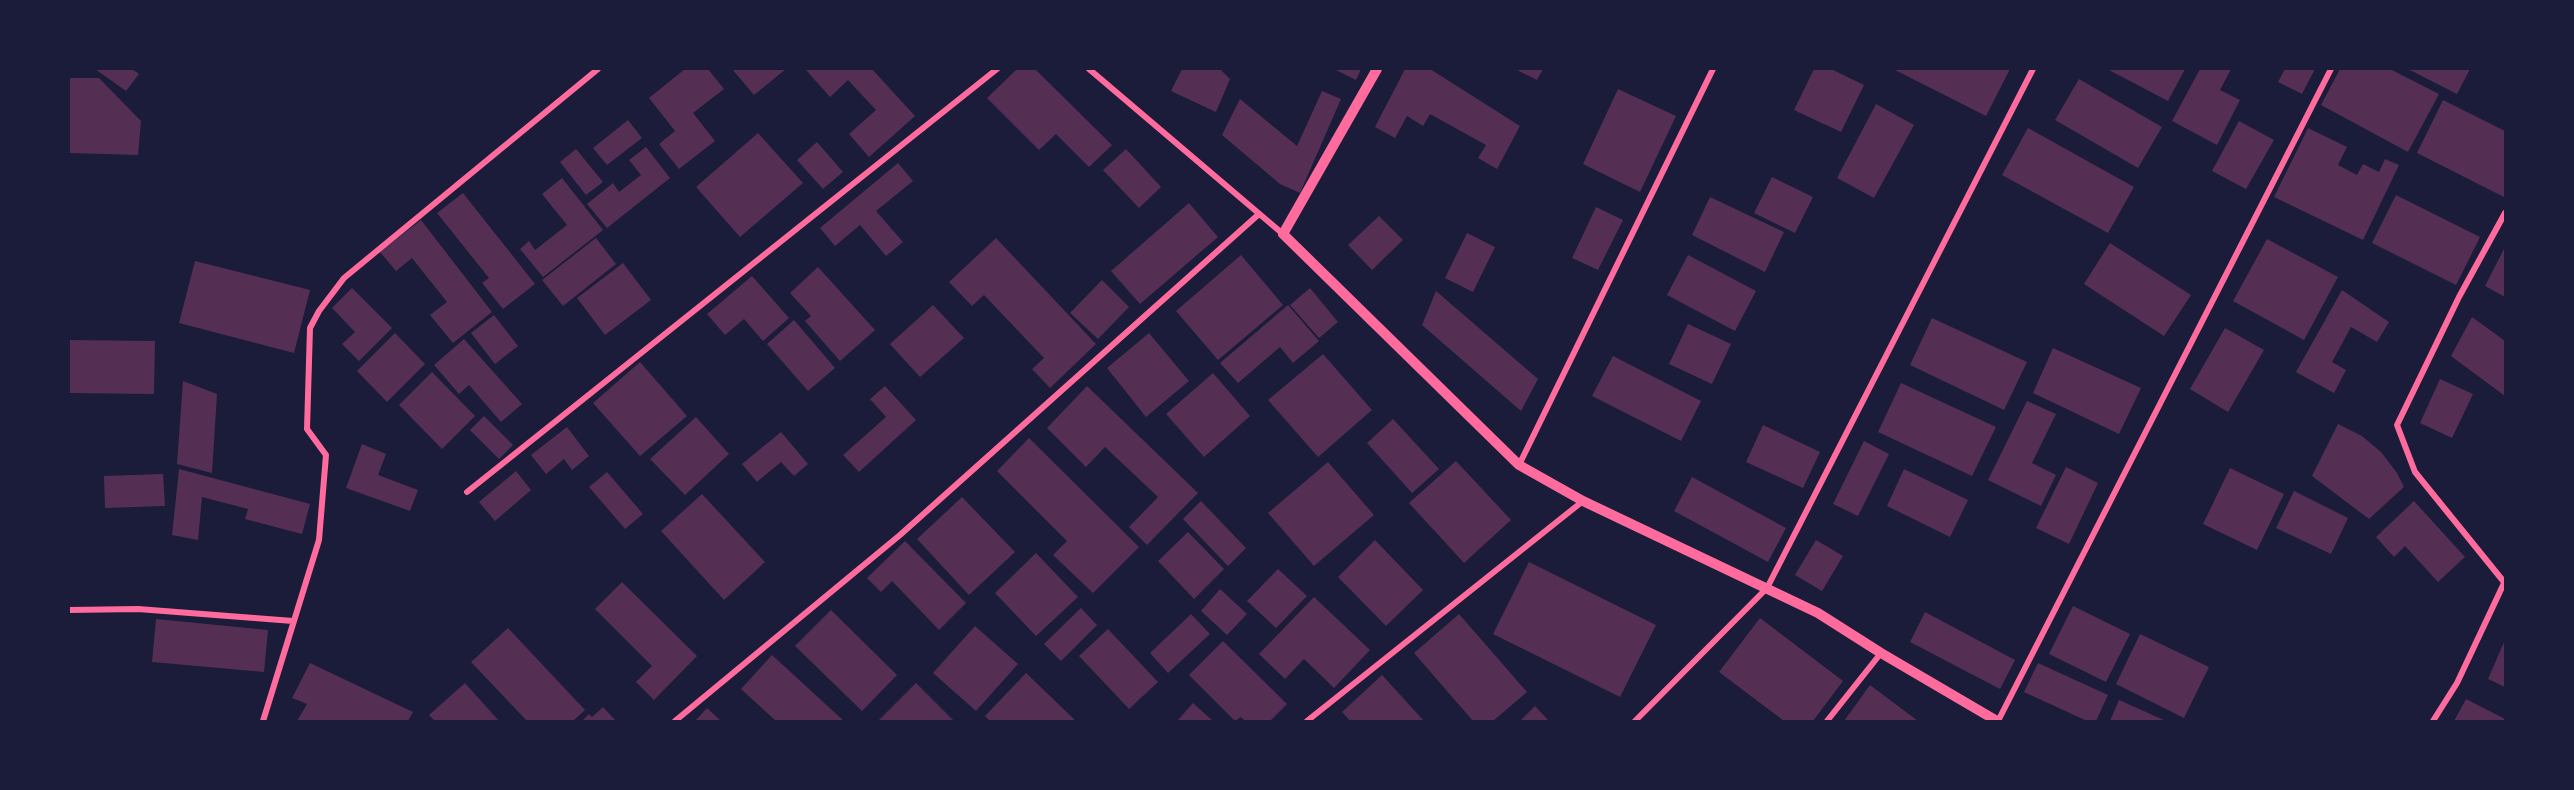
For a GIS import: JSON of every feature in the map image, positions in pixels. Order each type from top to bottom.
[{"type":"street","points":[[263,721],[319,540],[326,455],[307,429],[310,328],[319,311],[344,278],[598,69]]},
{"type":"street","points":[[467,492],[997,69]]},
{"type":"street","points":[[1089,69],[1283,234],[1519,465],[1583,501],[1818,613],[1881,653],[1998,721],[2331,69]]},
{"type":"street","points":[[1283,234],[1377,69]]},
{"type":"street","points":[[1519,465],[1713,69]]},
{"type":"street","points":[[1635,721],[1767,588],[2033,69]]},
{"type":"street","points":[[2433,721],[2457,683],[2505,581],[2415,472],[2397,425],[2459,297],[2505,213]]},
{"type":"street","points":[[675,721],[900,535],[1259,214]]},
{"type":"street","points":[[1307,721],[1583,501]]},
{"type":"street","points":[[69,610],[138,609],[293,621]]},
{"type":"street","points":[[1827,721],[1881,653]]},
{"type":"building","points":[[95,69],[132,69],[139,74],[126,91]]},
{"type":"building","points":[[685,69],[708,69],[724,89],[693,113],[715,141],[679,169],[659,144],[675,131],[649,98]]},
{"type":"building","points":[[732,69],[786,69],[754,95]]},
{"type":"building","points":[[872,69],[915,116],[869,157],[849,134],[876,110],[848,80],[830,97],[806,70]]},
{"type":"building","points":[[1017,69],[1035,69],[1112,145],[1089,167],[1056,134],[1039,150],[987,98]]},
{"type":"building","points":[[1182,69],[1220,69],[1230,79],[1216,112],[1171,91]]},
{"type":"building","points":[[1334,69],[1361,69],[1356,80]]},
{"type":"building","points":[[1405,69],[1430,69],[1520,126],[1497,169],[1478,158],[1486,145],[1430,114],[1423,126],[1407,116],[1395,138],[1375,127]]},
{"type":"building","points":[[1515,69],[1543,69],[1537,80]]},
{"type":"building","points":[[1814,69],[1831,69],[1864,85],[1841,132],[1794,110]]},
{"type":"building","points":[[1893,69],[2010,69],[1986,116]]},
{"type":"building","points":[[2107,69],[2185,69],[2168,101]]},
{"type":"building","points":[[2200,69],[2231,69],[2220,90],[2240,100],[2217,145],[2172,121]]},
{"type":"building","points":[[2285,69],[2315,69],[2302,94],[2278,82]]},
{"type":"building","points":[[2340,69],[2390,69],[2439,94],[2408,152],[2321,105]]},
{"type":"building","points":[[2408,69],[2470,69],[2457,94]]},
{"type":"building","points":[[69,78],[99,78],[141,121],[138,155],[69,153]]},
{"type":"building","points":[[2079,79],[2162,127],[2138,168],[2055,120]]},
{"type":"building","points":[[1618,89],[1676,116],[1640,192],[1583,164]]},
{"type":"building","points":[[1322,91],[1341,99],[1300,193],[1280,184],[1222,135],[1240,99],[1297,146]]},
{"type":"building","points":[[2443,100],[2505,131],[2504,197],[2417,153]]},
{"type":"building","points":[[1876,104],[1914,125],[1874,198],[1837,178]]},
{"type":"building","points":[[628,120],[642,138],[607,165],[593,148]]},
{"type":"building","points":[[2239,121],[2274,140],[2246,189],[2212,171]]},
{"type":"building","points":[[2028,128],[2134,187],[2108,233],[2002,175]]},
{"type":"building","points":[[2308,128],[2347,147],[2338,165],[2357,175],[2363,164],[2379,172],[2385,159],[2399,165],[2363,240],[2274,197]]},
{"type":"building","points":[[758,133],[803,183],[740,237],[696,187]]},
{"type":"building","points":[[817,142],[843,172],[823,189],[797,160]]},
{"type":"building","points":[[646,147],[670,178],[607,228],[587,204],[613,183],[619,192],[641,175],[629,160]]},
{"type":"building","points":[[576,149],[603,182],[586,195],[560,162]]},
{"type":"building","points":[[1126,149],[1161,187],[1139,208],[1103,170]]},
{"type":"building","points":[[898,163],[913,181],[876,211],[903,242],[886,256],[860,225],[835,246],[820,228]]},
{"type":"building","points":[[1772,177],[1813,197],[1795,233],[1754,213]]},
{"type":"building","points":[[562,178],[603,230],[543,277],[520,249],[529,241],[535,250],[567,225],[542,194]]},
{"type":"building","points":[[463,193],[535,284],[503,309],[482,283],[489,278],[437,213]]},
{"type":"building","points":[[2396,195],[2480,237],[2456,285],[2372,243]]},
{"type":"building","points":[[1710,197],[1784,232],[1765,272],[1692,235]]},
{"type":"building","points":[[1189,203],[1218,237],[1140,304],[1111,271]]},
{"type":"building","points":[[1596,207],[1623,220],[1598,270],[1572,258]]},
{"type":"building","points":[[1379,216],[1403,240],[1372,270],[1348,245]]},
{"type":"building","points":[[421,220],[492,312],[453,343],[430,315],[447,302],[412,258],[396,271],[380,252]]},
{"type":"building","points":[[1467,233],[1495,247],[1473,292],[1445,278]]},
{"type":"building","points":[[596,238],[616,264],[563,306],[542,280]]},
{"type":"building","points":[[996,238],[1096,344],[1050,388],[1032,369],[1044,358],[984,295],[972,306],[949,282]]},
{"type":"building","points":[[2267,239],[2338,277],[2304,340],[2233,301]]},
{"type":"building","points":[[2110,243],[2191,295],[2164,336],[2084,284]]},
{"type":"building","points":[[2505,247],[2505,297],[2485,286]]},
{"type":"building","points":[[1241,255],[1283,305],[1218,360],[1176,311]]},
{"type":"building","points":[[1688,255],[1756,291],[1735,331],[1667,295]]},
{"type":"building","points":[[195,261],[310,290],[294,353],[179,323]]},
{"type":"building","points":[[623,263],[651,300],[605,335],[577,298]]},
{"type":"building","points":[[818,267],[875,330],[840,361],[805,321],[811,316],[790,293]]},
{"type":"building","points":[[752,276],[789,318],[763,341],[744,319],[725,335],[707,314]]},
{"type":"building","points":[[1102,280],[1129,307],[1098,339],[1070,313]]},
{"type":"building","points":[[352,288],[392,328],[359,361],[342,344],[355,332],[332,308]]},
{"type":"building","points":[[1310,288],[1338,322],[1319,338],[1290,305]]},
{"type":"building","points":[[2342,290],[2389,322],[2377,342],[2351,327],[2332,362],[2346,370],[2334,393],[2296,372]]},
{"type":"building","points":[[1436,291],[1538,379],[1521,411],[1422,325]]},
{"type":"building","points":[[933,305],[964,338],[920,377],[890,344]]},
{"type":"building","points":[[1288,305],[1319,341],[1293,363],[1280,347],[1238,383],[1220,363]]},
{"type":"building","points":[[494,315],[518,346],[495,364],[471,333]]},
{"type":"building","points":[[2472,317],[2505,341],[2505,396],[2451,356]]},
{"type":"building","points":[[1932,318],[2027,362],[2004,410],[1910,365]]},
{"type":"building","points":[[794,320],[835,368],[808,391],[767,344]]},
{"type":"building","points":[[1688,324],[1731,344],[1712,384],[1669,364]]},
{"type":"building","points":[[2225,328],[2264,350],[2228,412],[2190,389]]},
{"type":"building","points":[[395,333],[425,364],[387,402],[357,371]]},
{"type":"building","points":[[1149,333],[1189,381],[1146,417],[1107,368]]},
{"type":"building","points":[[464,339],[522,404],[501,422],[469,385],[459,394],[434,365]]},
{"type":"building","points":[[69,340],[155,341],[154,394],[69,393]]},
{"type":"building","points":[[2053,348],[2141,388],[2119,434],[2033,393]]},
{"type":"building","points":[[1323,354],[1372,410],[1318,457],[1268,400]]},
{"type":"building","points":[[1613,356],[1701,401],[1681,441],[1592,396]]},
{"type":"building","points":[[640,362],[687,416],[640,456],[593,403]]},
{"type":"building","points":[[432,372],[475,416],[442,449],[399,405]]},
{"type":"building","points":[[1213,373],[1250,416],[1204,457],[1166,414]]},
{"type":"building","points":[[2440,379],[2473,394],[2452,438],[2420,423]]},
{"type":"building","points":[[183,381],[217,394],[212,473],[177,464]]},
{"type":"building","points":[[1901,383],[1996,427],[1972,476],[1878,432]]},
{"type":"building","points":[[885,386],[916,420],[859,472],[843,455],[886,417],[870,399]]},
{"type":"building","points":[[1087,386],[1198,493],[1147,545],[1129,527],[1158,497],[1105,447],[1086,467],[1047,428]]},
{"type":"building","points":[[2027,401],[2056,414],[2032,463],[2056,475],[2041,506],[1988,480]]},
{"type":"building","points":[[484,416],[513,445],[499,459],[470,430]]},
{"type":"building","points":[[696,417],[729,454],[685,495],[650,459]]},
{"type":"building","points":[[1393,419],[1439,469],[1412,493],[1367,443]]},
{"type":"building","points":[[2338,424],[2362,436],[2381,452],[2397,473],[2404,487],[2369,519],[2312,476]]},
{"type":"building","points":[[1763,425],[1820,452],[1803,488],[1746,462]]},
{"type":"building","points":[[567,427],[589,456],[572,470],[564,459],[546,474],[531,455]]},
{"type":"building","points":[[781,432],[808,464],[794,476],[781,462],[757,482],[742,464]]},
{"type":"building","points":[[1029,438],[1139,547],[1093,593],[1053,555],[1067,541],[997,471]]},
{"type":"building","points":[[1864,441],[1889,454],[1858,516],[1833,504]]},
{"type":"building","points":[[362,444],[386,454],[378,475],[418,490],[410,511],[346,488]]},
{"type":"building","points":[[1456,461],[1511,520],[1464,563],[1409,503]]},
{"type":"building","points":[[1328,462],[1374,515],[1314,566],[1268,513]]},
{"type":"building","points":[[2066,467],[2098,483],[2069,544],[2036,528]]},
{"type":"building","points":[[2230,468],[2284,494],[2257,550],[2203,524]]},
{"type":"building","points":[[179,469],[310,504],[302,534],[245,519],[248,509],[202,497],[198,540],[172,535]]},
{"type":"building","points":[[1904,469],[1968,500],[1950,537],[1887,506]]},
{"type":"building","points":[[516,471],[531,490],[495,521],[479,502]]},
{"type":"building","points":[[607,472],[643,514],[625,529],[589,487]]},
{"type":"building","points":[[163,474],[165,506],[105,508],[104,476]]},
{"type":"building","points":[[1692,477],[1786,528],[1768,562],[1674,511]]},
{"type":"building","points":[[2294,491],[2348,518],[2331,554],[2276,528]]},
{"type":"building","points":[[702,494],[765,562],[724,600],[661,531]]},
{"type":"building","points":[[962,497],[1015,552],[969,595],[917,539]]},
{"type":"building","points":[[1201,501],[1246,548],[1228,566],[1183,519]]},
{"type":"building","points":[[2414,501],[2465,557],[2438,582],[2405,546],[2394,557],[2376,537]]},
{"type":"building","points":[[1188,532],[1224,569],[1194,599],[1158,561]]},
{"type":"building","points":[[1375,540],[1423,590],[1386,626],[1338,577]]},
{"type":"building","points":[[1816,540],[1843,556],[1822,591],[1795,575]]},
{"type":"building","points":[[905,541],[966,603],[939,630],[892,581],[881,592],[867,578]]},
{"type":"building","points":[[1036,553],[1078,597],[1036,636],[995,593]]},
{"type":"building","points":[[1529,562],[1656,625],[1620,697],[1493,634]]},
{"type":"building","points":[[1278,569],[1307,596],[1276,628],[1247,601]]},
{"type":"building","points":[[622,582],[697,656],[654,700],[636,682],[652,666],[595,609]]},
{"type":"building","points":[[1220,589],[1247,614],[1227,635],[1201,611]]},
{"type":"building","points":[[1314,597],[1370,650],[1334,688],[1304,659],[1285,679],[1259,654]]},
{"type":"building","points":[[2073,606],[2130,634],[2106,682],[2049,654]]},
{"type":"building","points":[[1081,608],[1097,625],[1061,661],[1044,644]]},
{"type":"building","points":[[831,610],[897,675],[862,711],[795,646]]},
{"type":"building","points":[[1925,612],[2015,660],[2000,689],[1910,642]]},
{"type":"building","points":[[1191,614],[1210,634],[1168,673],[1150,653]]},
{"type":"building","points":[[1459,614],[1527,692],[1493,721],[1473,721],[1414,653]]},
{"type":"building","points":[[1760,618],[1843,681],[1813,721],[1784,721],[1719,672]]},
{"type":"building","points":[[156,619],[268,630],[264,672],[152,662]]},
{"type":"building","points":[[975,626],[1018,664],[976,711],[933,673]]},
{"type":"building","points":[[508,628],[585,710],[573,721],[527,721],[471,662]]},
{"type":"building","points":[[1108,629],[1158,682],[1129,709],[1079,656]]},
{"type":"building","points":[[2140,634],[2209,667],[2184,718],[2116,684]]},
{"type":"building","points":[[2505,640],[2505,687],[2488,679]]},
{"type":"building","points":[[1223,641],[1287,704],[1270,721],[1245,721],[1241,717],[1235,721],[1189,675]]},
{"type":"building","points":[[772,655],[844,721],[776,721],[741,689]]},
{"type":"building","points":[[310,663],[413,712],[408,721],[297,721],[307,704],[292,698]]},
{"type":"building","points":[[2038,663],[2108,695],[2096,721],[2087,721],[2024,692]]},
{"type":"building","points":[[1026,673],[1076,721],[990,721],[985,716]]},
{"type":"building","points":[[1382,675],[1424,721],[1350,721],[1342,712]]},
{"type":"building","points":[[465,683],[499,721],[435,721],[429,715]]},
{"type":"building","points":[[916,683],[954,721],[878,721]]},
{"type":"building","points":[[1870,685],[1918,721],[1844,721]]},
{"type":"building","points":[[2466,699],[2505,719],[2505,721],[2454,721]]},
{"type":"building","points":[[2119,700],[2166,721],[2110,721]]},
{"type":"building","points":[[1193,703],[1213,721],[1177,721]]},
{"type":"building","points":[[1535,706],[1549,721],[1520,721]]},
{"type":"building","points":[[603,707],[616,721],[582,721],[589,714],[592,717]]},
{"type":"building","points":[[707,708],[721,721],[695,721]]}]
